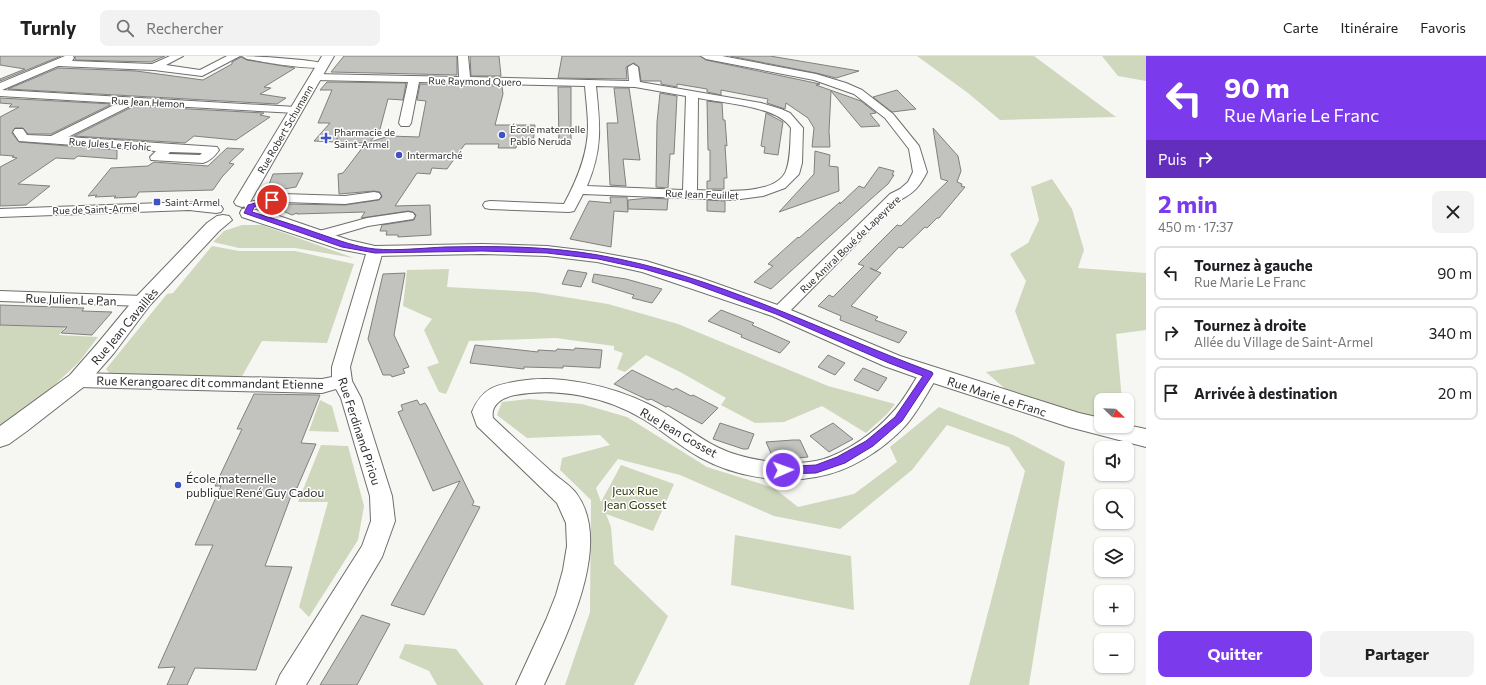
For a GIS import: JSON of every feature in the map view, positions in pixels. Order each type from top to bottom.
[{"type":"street","points":[[0,87],[73,56]]},
{"type":"street","points":[[154,67],[178,56]]},
{"type":"street","points":[[58,63],[154,67],[202,74],[235,56]]},
{"type":"street","points":[[246,56],[311,65],[325,60]]},
{"type":"street","points":[[463,56],[465,80]]},
{"type":"street","name":"Rue Amiral Boué de Lapeyrère","points":[[706,56],[794,72],[842,85],[858,92],[889,116],[914,149],[920,172],[914,184],[895,198],[779,312]]},
{"type":"street","name":"Rue Robert Schumann","points":[[247,207],[296,110],[325,60]]},
{"type":"street","points":[[633,67],[635,84]]},
{"type":"street","name":"Rue Raymond Quero","points":[[316,77],[635,84]]},
{"type":"street","points":[[405,123],[414,79]]},
{"type":"street","points":[[490,206],[570,208],[580,190],[589,160],[594,133],[590,83]]},
{"type":"street","name":"Rue Jean Feuillet","points":[[580,190],[741,196],[763,192],[780,185],[789,178],[794,169],[797,133],[795,123],[789,118],[772,109],[635,84]]},
{"type":"street","name":"Rue Jean Hemon","points":[[0,93],[296,110]]},
{"type":"street","points":[[690,194],[692,94]]},
{"type":"street","name":"Rue Jules Le Flohic","points":[[53,140],[131,101]]},
{"type":"street","name":"Rue Jules Le Flohic","points":[[19,132],[23,138],[167,148]]},
{"type":"street","points":[[220,214],[228,203],[247,207],[283,198],[345,200],[374,196]]},
{"type":"street","name":"Rue de Saint-Armel","points":[[0,212],[189,206],[220,214]]},
{"type":"street","name":"Rue Marie Le Franc","points":[[247,207],[273,220],[316,236],[345,245],[375,251],[482,249],[547,251],[598,257],[646,267],[691,280],[779,312],[892,361],[928,374],[1077,421],[1146,438]]},
{"type":"street","name":"Rue Jean Cavaillès","points":[[6,433],[78,380],[143,302],[213,228],[220,214]]},
{"type":"street","points":[[316,236],[367,222],[408,216]]},
{"type":"street","name":"Rue Ferdinand Piriou","points":[[290,685],[373,550],[383,521],[381,496],[350,398],[342,381],[341,367],[375,251]]},
{"type":"street","name":"Rue Julien Le Pan","points":[[0,296],[143,302]]},
{"type":"street","name":"Rue Jean Gosset","points":[[530,685],[564,610],[572,583],[578,554],[578,528],[570,502],[484,421],[482,412],[486,402],[498,392],[520,387],[575,388],[609,397],[641,409],[710,453],[751,467],[780,470],[816,469],[841,460],[870,444],[899,419],[928,374]]},
{"type":"street","name":"Rue Kerangoarec dit commandant Etienne","points":[[78,380],[322,386],[342,381]]},
{"type":"green space","points":[[917,56],[1034,56],[1116,117],[1000,120],[968,93]]},
{"type":"green space","points":[[1102,56],[1146,56],[1146,81],[1118,76]]},
{"type":"green space","points":[[1052,179],[1072,209],[1084,250],[1078,268],[1146,273],[1146,330],[1116,334],[1121,393],[1094,393],[1094,422],[1020,402],[986,372],[1035,364],[1015,311],[1026,281],[1010,254],[1028,243],[1039,220],[1031,187]]},
{"type":"green space","points":[[242,225],[262,225],[354,258],[295,248],[239,248],[213,242],[224,231]]},
{"type":"green space","points":[[212,246],[239,251],[295,251],[354,264],[327,343],[262,341],[241,378],[111,375],[106,369],[167,294],[173,293]]},
{"type":"green space","points":[[449,269],[447,287],[534,292],[608,304],[678,324],[828,386],[895,404],[887,414],[866,433],[822,406],[784,422],[755,423],[721,405],[726,398],[646,355],[625,372],[617,369],[623,353],[614,350],[614,346],[556,338],[469,341],[446,394],[439,392],[427,367],[439,363],[424,330],[432,319],[403,306],[407,270]]},
{"type":"green space","points":[[0,323],[67,325],[59,335],[98,337],[79,362],[45,394],[0,427]]},
{"type":"green space","name":"Jeux Rue Jean Gosset","points":[[529,399],[582,404],[627,417],[707,467],[774,488],[798,507],[854,494],[897,462],[890,447],[939,407],[1013,435],[1065,462],[1029,685],[969,685],[1025,471],[1009,447],[947,425],[912,470],[840,529],[774,516],[680,475],[618,459],[596,488],[601,502],[621,465],[674,484],[653,531],[606,514],[611,527],[614,564],[668,616],[634,685],[565,685],[590,612],[591,500],[560,470],[562,458],[610,445],[600,435],[527,438],[497,415],[502,402]]},
{"type":"green space","points":[[320,400],[332,406],[339,432],[309,431]]},
{"type":"green space","points":[[321,445],[348,446],[364,506],[358,540],[309,617],[299,607],[328,502],[298,502]]},
{"type":"green space","points":[[735,535],[851,556],[854,610],[731,585]]},
{"type":"green space","points":[[405,644],[456,649],[484,685],[437,685],[429,671],[399,658]]},
{"type":"building","points":[[0,56],[61,56],[0,81],[0,79],[25,69],[0,65]]},
{"type":"building","points":[[75,56],[165,56],[151,62],[75,60]]},
{"type":"building","points":[[344,56],[457,56],[457,75],[331,72]]},
{"type":"building","points":[[470,56],[499,56],[501,76],[471,76]]},
{"type":"building","points":[[562,56],[700,56],[706,60],[820,84],[816,85],[861,101],[876,113],[870,114],[880,126],[861,127],[831,91],[829,131],[830,147],[812,147],[814,128],[808,118],[786,103],[785,109],[767,103],[768,99],[721,90],[721,95],[707,92],[707,89],[677,84],[677,87],[661,84],[661,81],[641,81],[639,67],[634,63],[626,67],[627,79],[558,78]]},
{"type":"building","points":[[730,56],[770,56],[859,71],[836,78]]},
{"type":"building","points":[[241,57],[247,60],[295,68],[264,87],[271,88],[260,94],[286,98],[277,104],[8,89],[58,68],[136,71],[203,80],[232,64],[232,62]]},
{"type":"building","points":[[327,82],[406,83],[403,100],[388,99],[380,129],[370,142],[389,136],[419,137],[426,101],[417,100],[420,84],[502,86],[503,94],[495,125],[535,125],[533,144],[517,144],[516,148],[498,148],[499,144],[465,144],[447,169],[432,168],[430,174],[417,173],[395,206],[430,205],[431,235],[398,237],[398,235],[386,235],[387,231],[380,231],[382,225],[414,220],[416,215],[413,212],[408,211],[361,218],[365,212],[297,213],[292,215],[276,208],[285,204],[345,205],[379,200],[382,197],[380,192],[374,191],[339,194],[338,174],[343,173],[366,143],[338,142],[337,138],[335,142],[314,141],[330,123],[318,123],[332,90],[320,90]]},
{"type":"building","points":[[558,87],[571,87],[571,144],[559,144]]},
{"type":"building","points":[[614,88],[629,88],[640,160],[623,159],[626,186],[610,185],[607,123],[618,123]]},
{"type":"building","points":[[897,90],[916,109],[892,112],[873,97]]},
{"type":"building","points":[[660,93],[677,96],[674,154],[670,154],[668,188],[656,187],[657,122]]},
{"type":"building","points":[[0,98],[112,104],[51,134],[28,134],[23,128],[15,128],[12,133],[19,142],[117,150],[117,159],[78,156],[74,159],[56,158],[18,184],[50,186],[26,205],[0,206],[0,167],[17,158],[12,157],[14,156],[0,155],[0,117],[19,107],[9,107],[12,104],[0,103]]},
{"type":"building","points":[[707,101],[722,103],[727,146],[725,145],[727,178],[724,178],[724,189],[707,189],[707,181],[710,181],[710,150],[708,150]]},
{"type":"building","points":[[134,106],[264,113],[260,115],[270,117],[236,140],[194,136],[185,143],[74,136]]},
{"type":"building","points":[[766,113],[783,122],[778,155],[764,153],[765,147],[761,146]]},
{"type":"building","points":[[933,128],[958,156],[961,171],[957,182],[962,184],[961,186],[965,187],[939,218],[937,218],[927,228],[925,227],[903,248],[899,247],[876,271],[881,273],[851,306],[878,317],[875,320],[907,332],[899,343],[840,320],[841,316],[818,306],[829,295],[833,297],[864,266],[858,264],[897,225],[901,226],[948,181],[941,179]]},
{"type":"building","points":[[227,148],[244,149],[229,163],[234,164],[213,190],[139,192],[136,197],[114,198],[116,196],[88,196],[111,168],[148,166],[154,162],[208,166]]},
{"type":"building","points":[[815,151],[830,155],[829,166],[838,167],[839,191],[779,212],[814,174]]},
{"type":"building","points":[[879,167],[894,171],[892,175],[894,175],[888,184],[771,289],[754,282],[773,266],[768,264],[798,237],[799,238],[840,202],[840,204],[859,186],[864,188]]},
{"type":"building","points":[[303,173],[296,187],[266,192],[273,174]]},
{"type":"building","points":[[610,197],[627,197],[628,212],[614,211],[611,247],[570,239],[589,201],[611,203]]},
{"type":"building","points":[[649,198],[668,199],[667,210],[628,209],[628,200]]},
{"type":"building","points":[[707,200],[725,201],[725,212],[707,211]]},
{"type":"building","points":[[568,270],[587,273],[581,287],[562,284]]},
{"type":"building","points":[[405,273],[394,335],[409,367],[403,369],[405,373],[392,377],[391,375],[383,375],[368,339],[383,274]]},
{"type":"building","points":[[594,274],[626,279],[662,289],[652,303],[632,298],[634,295],[592,282]]},
{"type":"building","points":[[0,305],[84,308],[82,311],[112,312],[92,335],[61,333],[67,327],[0,325]]},
{"type":"building","points":[[721,310],[754,323],[752,325],[790,342],[780,353],[741,337],[742,335],[708,321]]},
{"type":"building","points":[[475,345],[538,352],[538,350],[556,351],[557,349],[574,350],[575,348],[602,350],[600,368],[563,366],[563,368],[524,367],[524,369],[470,363]]},
{"type":"building","points":[[828,355],[845,363],[835,375],[818,367]]},
{"type":"building","points":[[863,368],[887,378],[878,391],[854,380]]},
{"type":"building","points":[[632,370],[673,390],[676,388],[691,396],[693,395],[718,408],[702,424],[668,406],[666,407],[651,399],[648,400],[614,384]]},
{"type":"building","points":[[254,394],[320,395],[301,443],[316,444],[297,488],[294,488],[265,566],[292,567],[256,670],[195,668],[187,685],[167,685],[175,667],[158,668],[213,545],[195,545],[221,486],[215,486],[242,429],[237,429]]},
{"type":"building","points":[[417,400],[420,405],[425,403],[427,406],[474,502],[472,505],[480,507],[424,615],[391,605],[460,481],[433,491],[398,412],[403,410],[401,405]]},
{"type":"building","points":[[720,423],[754,434],[748,449],[743,449],[713,439]]},
{"type":"building","points":[[833,423],[853,439],[829,452],[810,436]]},
{"type":"building","points":[[800,440],[808,457],[774,460],[766,442]]},
{"type":"building","points":[[362,615],[390,624],[357,685],[320,685]]},
{"type":"place","name":"École maternelle Pablo Neruda","points":[[502,135]]},
{"type":"place","name":"Pharmacie de Saint-Armel","points":[[326,138]]},
{"type":"place","name":"Intermarché","points":[[399,155]]},
{"type":"place","name":"Saint-Armel","points":[[157,202]]},
{"type":"place","name":"École maternelle publique René Guy Cadou","points":[[178,485]]},
{"type":"route","points":[[272,200],[251,206],[248,213],[345,245],[375,251],[482,249],[547,251],[598,257],[646,267],[691,280],[737,296],[779,312],[892,361],[928,374],[899,419],[870,444],[841,460],[816,469],[783,470]]}]
